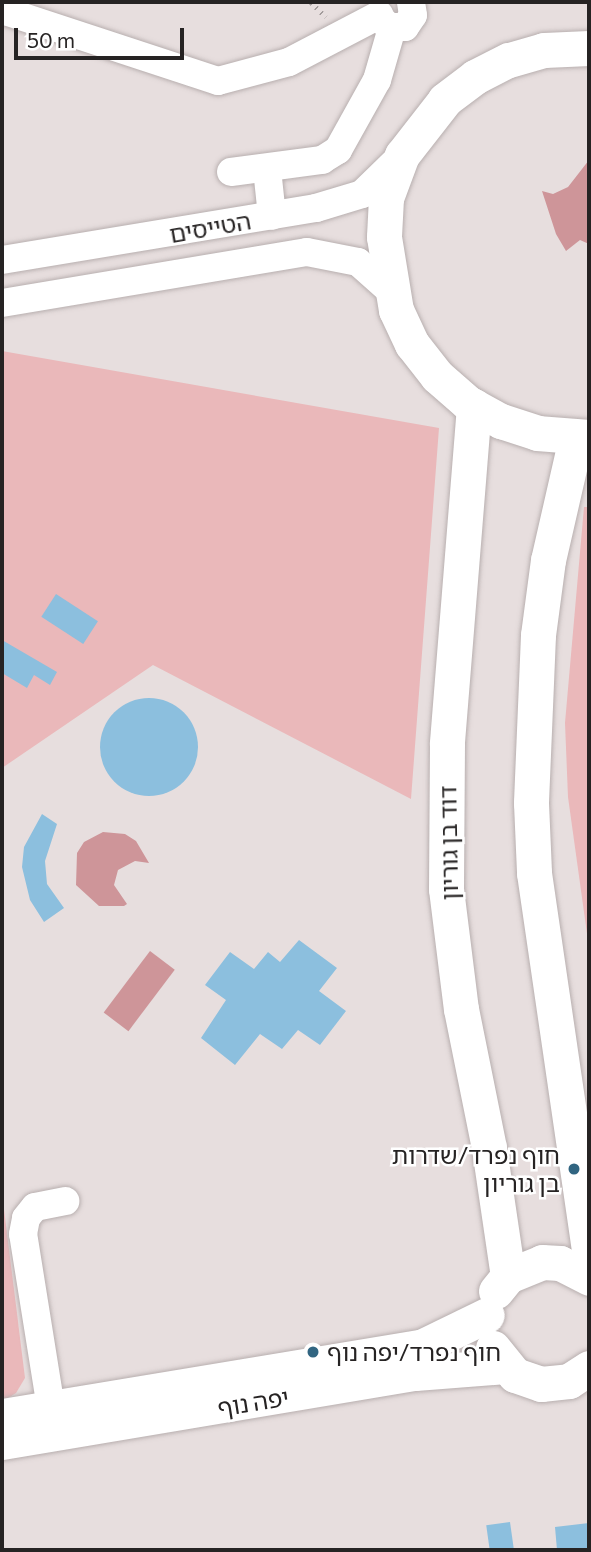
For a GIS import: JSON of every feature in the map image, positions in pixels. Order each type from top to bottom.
[{"type":"main road","points":[[589,48],[544,50],[475,77],[445,100],[402,155],[386,211],[384,237],[393,293],[412,344],[437,376],[474,407],[537,433],[582,437],[548,560],[538,635],[531,803],[534,873],[589,1252]]},
{"type":"main road","name":"דוד בן גוריון","points":[[474,407],[447,744],[446,888],[461,1009],[489,1148],[508,1276]]},
{"type":"main road","points":[[589,1278],[560,1263],[542,1262],[508,1276],[498,1287],[487,1315],[490,1343],[505,1366],[541,1384],[569,1381],[589,1368]]},
{"type":"main road","name":"יפה נוף","points":[[2,1416],[421,1347],[487,1315]]},
{"type":"main road","name":"יפה נוף","points":[[2,1442],[415,1373],[505,1366]]},
{"type":"street","points":[[4,2],[8,12],[218,81],[289,62],[384,15],[409,23],[413,15],[411,2]]},
{"type":"street","points":[[231,172],[322,160],[338,149],[377,80],[384,15]]},
{"type":"street","name":"הטייסים","points":[[2,260],[272,216],[362,194],[402,155]]},
{"type":"street","points":[[267,169],[272,216]]},
{"type":"street","name":"הטייסים","points":[[2,303],[307,252],[358,262],[393,293]]},
{"type":"street","points":[[51,1408],[23,1234],[26,1218],[35,1207],[65,1201]]},
{"type":"shaded area","points":[[589,160],[589,244],[580,240],[566,251],[556,234],[542,191],[553,194],[568,187]]},
{"type":"shaded area","points":[[2,351],[439,428],[411,799],[153,665],[2,768]]},
{"type":"shaded area","points":[[584,507],[589,507],[589,948],[568,797],[565,723]]},
{"type":"shaded area","points":[[103,832],[125,834],[136,841],[149,863],[135,861],[118,870],[114,885],[127,904],[124,906],[99,906],[76,885],[77,853],[84,842]]},
{"type":"shaded area","points":[[150,951],[175,970],[128,1031],[104,1012]]},
{"type":"shaded area","points":[[2,1193],[25,1378],[16,1393],[2,1402]]},
{"type":"building","points":[[56,594],[98,621],[83,644],[41,617]]},
{"type":"building","points":[[2,640],[57,672],[50,685],[34,675],[27,688],[2,673]]},
{"type":"building","points":[[149,698],[176,706],[190,720],[198,747],[190,774],[176,788],[149,796],[122,788],[108,774],[100,747],[108,720],[122,706]]},
{"type":"building","points":[[42,814],[57,824],[45,861],[47,884],[64,908],[44,922],[30,900],[22,867],[24,847]]},
{"type":"building","points":[[299,940],[337,968],[319,991],[346,1011],[320,1045],[298,1030],[282,1049],[260,1034],[235,1065],[201,1038],[226,1000],[205,985],[230,952],[254,969],[268,952],[280,962]]},
{"type":"building","points":[[510,1522],[514,1550],[490,1550],[486,1525]]},
{"type":"building","points":[[589,1523],[589,1550],[557,1550],[555,1527]]},
{"type":"place","name":"חוף נפרד/שדרות בן גוריון","points":[[574,1169]]},
{"type":"place","name":"חוף נפרד/יפה נוף","points":[[313,1352]]}]
